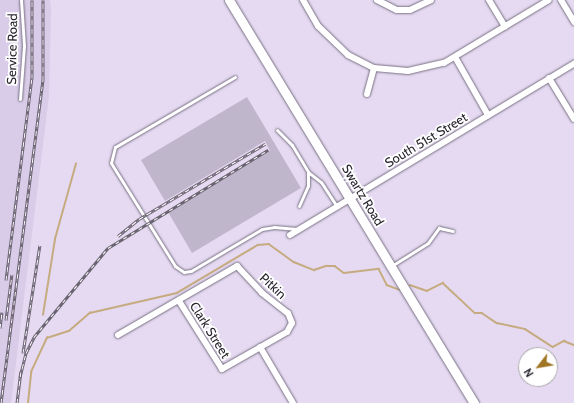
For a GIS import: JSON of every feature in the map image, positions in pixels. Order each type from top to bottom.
[{"type":"street","name":"Swartz Road","points":[[229,0],[474,403]]},
{"type":"street","points":[[303,0],[318,26],[337,47],[374,68],[408,71],[444,63],[550,0]]},
{"type":"street","points":[[377,0],[396,10],[410,10],[431,0]]},
{"type":"street","points":[[489,0],[505,27]]},
{"type":"street","points":[[561,0],[574,22]]},
{"type":"street","points":[[455,57],[488,115]]},
{"type":"street","name":"South 51st Street","points":[[290,235],[574,64]]},
{"type":"street","points":[[367,94],[374,68]]},
{"type":"street","points":[[549,78],[574,119]]},
{"type":"street","name":"Pitkin","points":[[180,301],[237,266],[262,293],[288,313],[292,323],[287,332],[260,347]]},
{"type":"street","points":[[118,335],[180,301]]},
{"type":"street","name":"Clark Street","points":[[180,301],[222,369],[260,347]]},
{"type":"street","points":[[260,347],[293,403]]},
{"type":"lane","name":"Service Road","points":[[20,99],[24,46],[21,0]]},
{"type":"lane","points":[[235,77],[115,147],[111,163],[175,266],[184,272],[191,271],[262,229],[274,227],[299,230]]},
{"type":"lane","points":[[277,130],[292,145],[308,172],[321,182],[337,207]]},
{"type":"lane","points":[[299,206],[308,186],[308,172]]},
{"type":"lane","points":[[391,266],[428,243],[439,228],[452,231]]},
{"type":"shaded area","points":[[0,0],[50,0],[51,11],[49,96],[11,403],[0,403]]},
{"type":"building","points":[[247,97],[301,188],[192,253],[168,212],[270,151],[265,141],[165,201],[141,160]]},
{"type":"waterway","points":[[43,315],[55,239],[76,164]]},
{"type":"waterway","points":[[28,403],[31,372],[47,338],[69,331],[90,313],[177,293],[258,245],[269,244],[294,262],[314,270],[326,266],[335,266],[344,273],[379,269],[387,285],[400,290]]},
{"type":"waterway","points":[[410,285],[427,291],[443,283],[475,313],[482,313],[497,323],[525,329],[553,347],[564,341],[574,345]]},
{"type":"railway","points":[[6,280],[32,78],[32,0]]},
{"type":"railway","points":[[1,403],[43,80],[43,0]]},
{"type":"railway","points":[[118,236],[139,219],[265,144]]},
{"type":"railway","points":[[20,377],[26,353],[34,337],[108,248],[268,150]]},
{"type":"railway","points":[[23,353],[40,245]]},
{"type":"railway","points":[[6,320],[12,274]]},
{"type":"railway","points":[[0,328],[2,312]]},
{"type":"railway","points":[[17,403],[21,371]]}]
